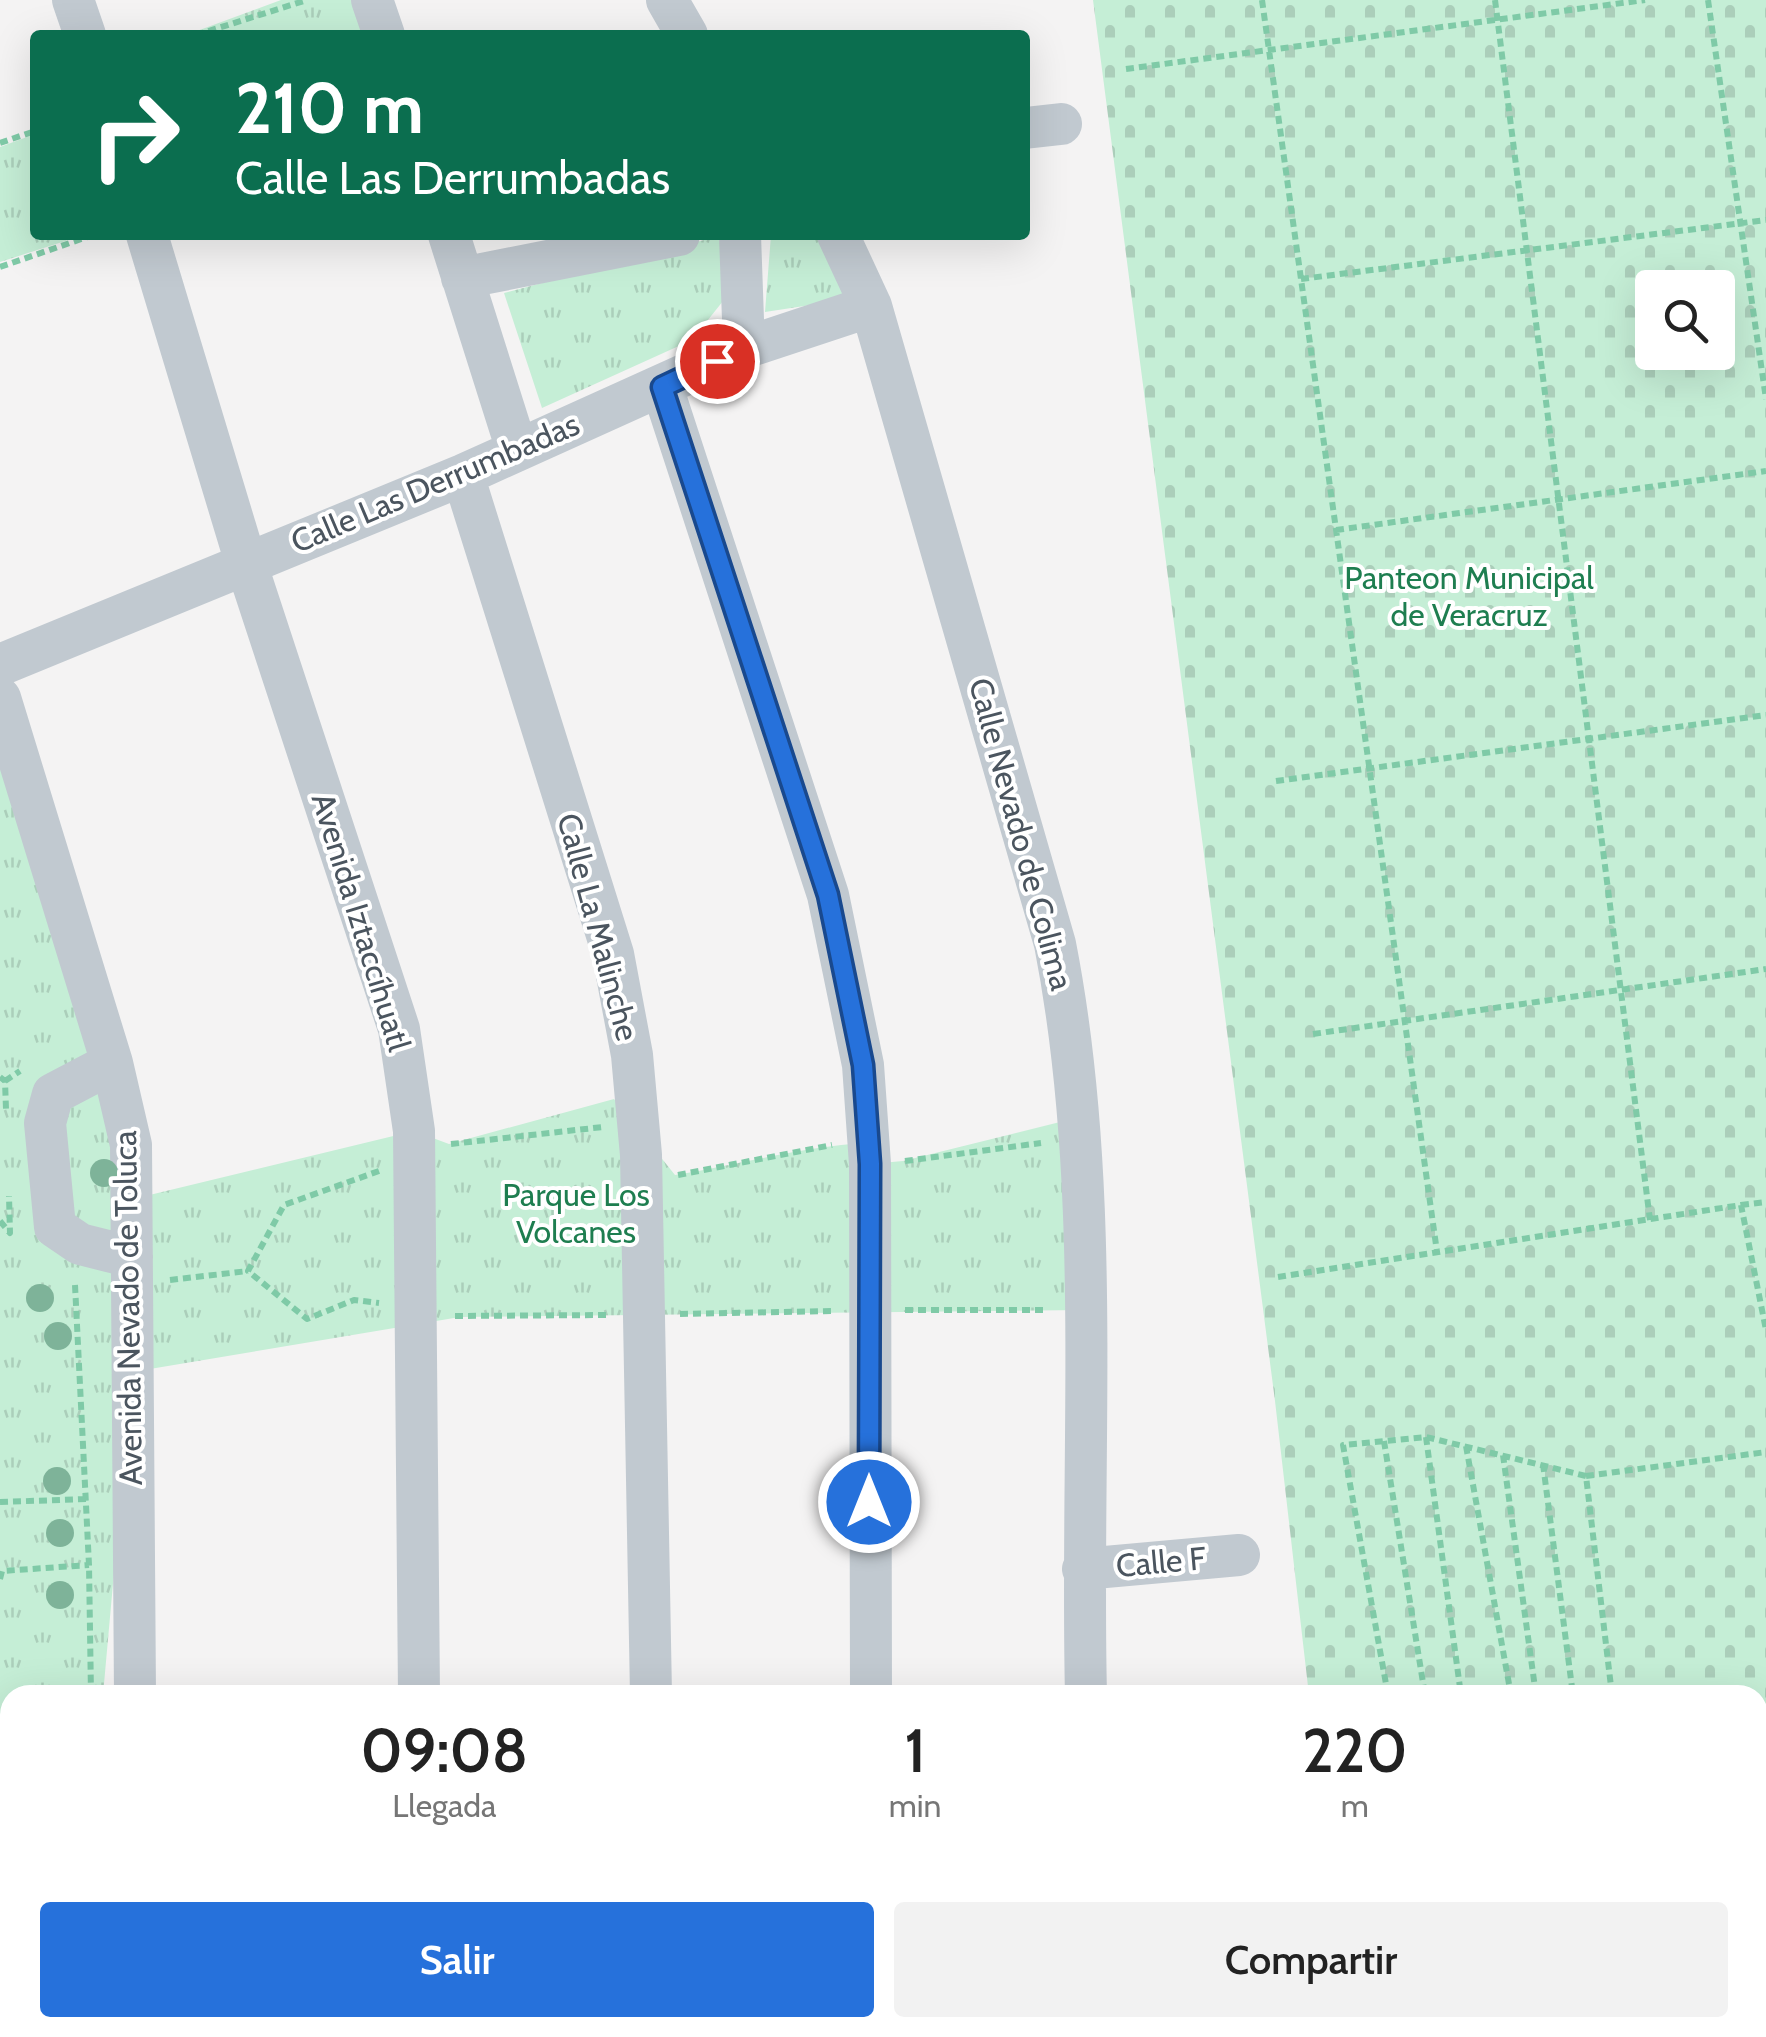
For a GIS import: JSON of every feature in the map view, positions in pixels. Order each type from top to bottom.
[{"type":"street","points":[[73,0],[83,30]]},
{"type":"street","points":[[372,0],[382,30]]},
{"type":"street","points":[[667,0],[684,30]]},
{"type":"street","name":"Avenida Iztaccíhuatl","points":[[149,240],[246,562],[399,1029],[415,1158],[419,1685]]},
{"type":"street","points":[[451,240],[518,450]]},
{"type":"street","points":[[462,278],[653,240]]},
{"type":"street","points":[[740,240],[744,348]]},
{"type":"street","name":"Calle Nevado de Colima","points":[[840,240],[871,306],[1055,944],[1069,1015],[1080,1138],[1086,1685]]},
{"type":"street","name":"Calle Las Derrumbadas","points":[[0,665],[462,475],[744,348],[871,306]]},
{"type":"street","points":[[662,387],[828,895],[863,1065],[868,1143],[871,1685]]},
{"type":"street","name":"Calle La Malinche","points":[[462,475],[613,954],[632,1056],[644,1314],[651,1685]]},
{"type":"street","name":"Avenida Nevado de Toluca","points":[[0,698],[112,1063],[131,1146],[134,1685]]},
{"type":"street","points":[[112,1063],[53,1094],[45,1122],[55,1227],[132,1271]]},
{"type":"street","name":"Calle F","points":[[1083,1570],[1239,1555]]},
{"type":"path","points":[[212,30],[307,0]]},
{"type":"path","points":[[1262,0],[1437,1252]]},
{"type":"path","points":[[1495,0],[1650,1220]]},
{"type":"path","points":[[1126,69],[1645,0]]},
{"type":"path","points":[[1708,0],[1766,399]]},
{"type":"path","points":[[0,143],[30,133]]},
{"type":"path","points":[[1301,280],[1766,220]]},
{"type":"path","points":[[0,267],[78,240]]},
{"type":"path","points":[[1336,530],[1766,471]]},
{"type":"path","points":[[1276,780],[1766,715]]},
{"type":"path","points":[[1312,1034],[1766,969]]},
{"type":"path","points":[[248,1271],[284,1205],[449,1144],[636,1122],[674,1176],[766,1160],[810,1146],[868,1143],[903,1161],[1080,1138]]},
{"type":"path","points":[[1278,1277],[1766,1202]]},
{"type":"path","points":[[1741,1205],[1766,1330]]},
{"type":"path","points":[[132,1271],[248,1271],[307,1319],[354,1300],[383,1304]]},
{"type":"path","points":[[75,1285],[90,1565],[91,1685]]},
{"type":"path","points":[[460,1317],[1084,1310]]},
{"type":"path","points":[[1426,1437],[1460,1685]]},
{"type":"path","points":[[1386,1685],[1344,1446],[1426,1437],[1586,1476],[1766,1452]]},
{"type":"path","points":[[1384,1442],[1423,1685]]},
{"type":"path","points":[[1466,1446],[1509,1685]]},
{"type":"path","points":[[1503,1455],[1535,1685]]},
{"type":"path","points":[[1543,1464],[1572,1685]]},
{"type":"path","points":[[1586,1476],[1611,1685]]},
{"type":"path","points":[[0,1502],[133,1496]]},
{"type":"path","points":[[0,1579],[2,1571],[90,1565]]},
{"type":"green space","points":[[281,0],[375,0],[384,30],[200,30]]},
{"type":"green space","name":"Panteon Municipal de Veracruz","points":[[1093,0],[1766,0],[1766,1685],[1308,1685],[1275,1401]]},
{"type":"green space","points":[[30,136],[30,240],[68,240],[0,262],[0,147]]},
{"type":"green space","points":[[704,240],[720,240],[727,296],[692,340],[542,408],[504,293]]},
{"type":"green space","points":[[771,240],[832,240],[850,299],[765,312]]},
{"type":"green space","name":"Parque Los Volcanes","points":[[0,698],[133,1199],[414,1131],[449,1144],[614,1099],[675,1175],[795,1152],[868,1143],[870,1164],[903,1161],[1080,1117],[1084,1310],[460,1317],[132,1372],[104,1685],[0,1685]]},
{"type":"route","points":[[717,361],[662,387],[828,895],[863,1065],[870,1164],[869,1502]]}]
